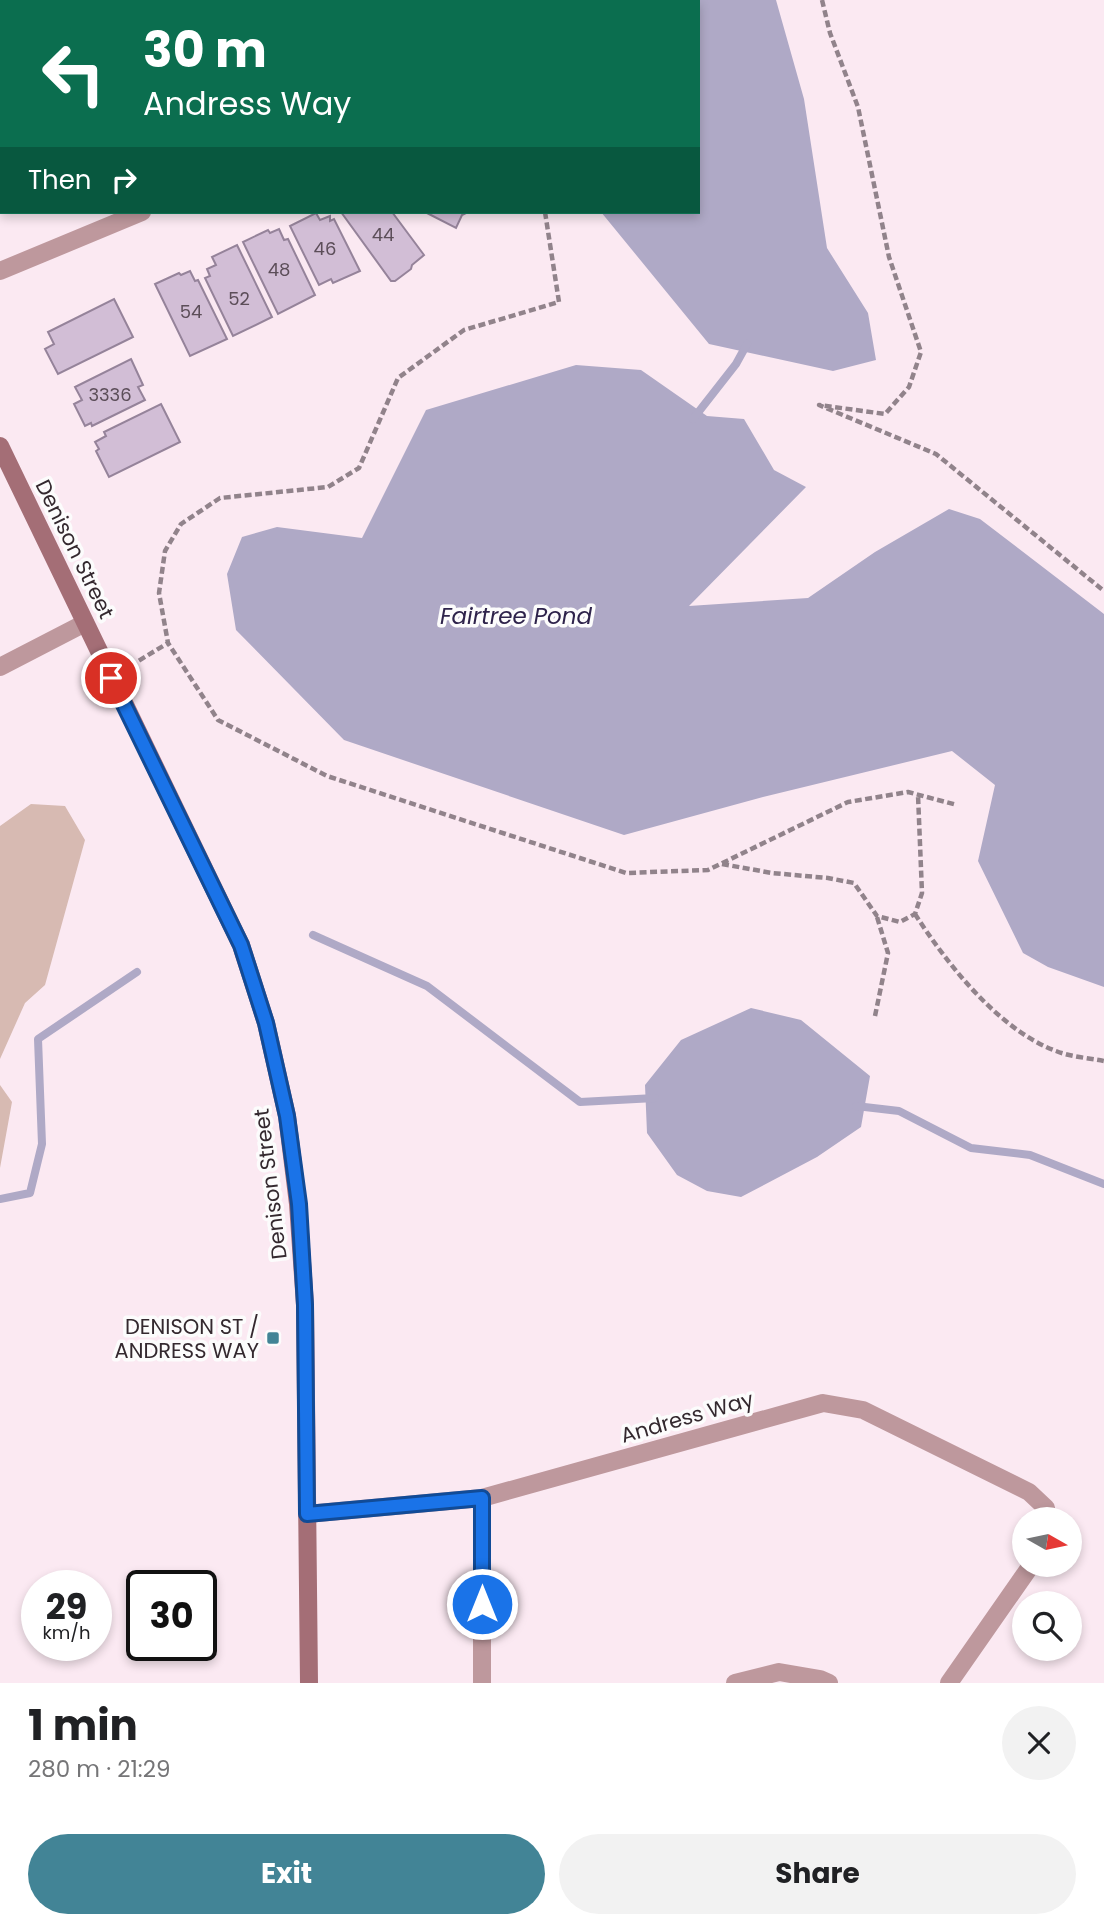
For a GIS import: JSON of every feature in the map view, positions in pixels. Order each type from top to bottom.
[{"type":"street","points":[[0,271],[137,214]]},
{"type":"street","name":"Denison Street","points":[[0,446],[241,945],[266,1023],[287,1116],[299,1204],[305,1305],[309,1683]]},
{"type":"street","points":[[0,667],[85,623]]},
{"type":"street","name":"Andress Way","points":[[307,1514],[482,1498],[823,1403],[863,1410],[1029,1492],[1045,1507]]},
{"type":"street","points":[[482,1498],[482,1683]]},
{"type":"street","points":[[949,1683],[1023,1577]]},
{"type":"street","points":[[735,1683],[779,1672],[829,1683]]},
{"type":"path","points":[[822,0],[830,33],[858,107],[889,257],[921,352],[909,387],[885,414],[819,405],[936,454],[1104,591]]},
{"type":"path","points":[[545,214],[559,302],[464,330],[398,378],[359,468],[328,487],[220,498],[181,524],[165,551],[159,593],[168,643],[218,720],[327,776],[625,873],[708,870],[848,802],[908,793],[957,805]]},
{"type":"path","points":[[111,678],[168,643]]},
{"type":"path","points":[[877,916],[900,922],[915,914],[922,893],[918,795]]},
{"type":"path","points":[[721,864],[854,883],[877,916],[888,953],[875,1016]]},
{"type":"path","points":[[915,914],[933,942],[965,981],[1017,1031],[1057,1052],[1104,1061]]},
{"type":"shaded area","points":[[31,804],[65,806],[85,840],[45,985],[25,1003],[0,1059],[0,826]]},
{"type":"shaded area","points":[[0,1085],[12,1102],[0,1168]]},
{"type":"water","points":[[700,0],[776,0],[804,99],[827,248],[868,313],[876,360],[833,371],[709,344],[603,214],[700,214]]},
{"type":"water","name":"Fairtree Pond","points":[[576,365],[641,370],[707,416],[744,419],[774,470],[806,487],[689,606],[808,598],[875,552],[949,509],[980,519],[1104,614],[1104,987],[1048,967],[1023,953],[978,861],[995,785],[952,751],[763,797],[624,835],[344,740],[236,630],[227,574],[242,537],[277,527],[362,538],[426,410]]},
{"type":"water","points":[[751,1008],[801,1020],[870,1076],[861,1127],[817,1157],[741,1197],[707,1191],[677,1175],[647,1133],[645,1085],[681,1040]]},
{"type":"building","points":[[314,214],[320,220],[330,216],[330,221],[334,219],[360,271],[333,283],[331,279],[319,285],[290,226]]},
{"type":"building","points":[[342,214],[393,214],[424,255],[411,269],[391,281]]},
{"type":"building","points":[[429,214],[464,214],[456,228]]},
{"type":"building","points":[[279,229],[284,240],[288,239],[315,295],[278,314],[243,242],[268,230],[270,233]]},
{"type":"building","points":[[237,245],[272,317],[233,336],[205,278],[210,276],[207,269],[216,265],[212,257]]},
{"type":"building","points":[[190,271],[195,281],[198,280],[227,339],[190,356],[155,284]]},
{"type":"building","points":[[114,299],[133,337],[58,374],[45,349],[54,344],[48,332]]},
{"type":"building","points":[[131,359],[143,385],[138,387],[145,400],[92,426],[91,423],[85,426],[74,404],[82,400],[75,387]]},
{"type":"building","points":[[161,404],[180,442],[109,477],[96,451],[99,449],[95,442],[106,436],[104,432]]},
{"type":"waterway","points":[[693,419],[736,364],[747,344]]},
{"type":"waterway","points":[[313,935],[427,986],[580,1102],[655,1098]]},
{"type":"waterway","points":[[0,1199],[30,1193],[42,1144],[38,1039],[137,972]]},
{"type":"waterway","points":[[856,1106],[899,1111],[971,1148],[1030,1155],[1104,1184]]},
{"type":"place","name":"DENISON ST / ANDRESS WAY","points":[[273,1338]]},
{"type":"route","points":[[111,678],[241,945],[266,1023],[287,1116],[299,1204],[305,1305],[307,1514],[482,1498],[482,1604]]}]
